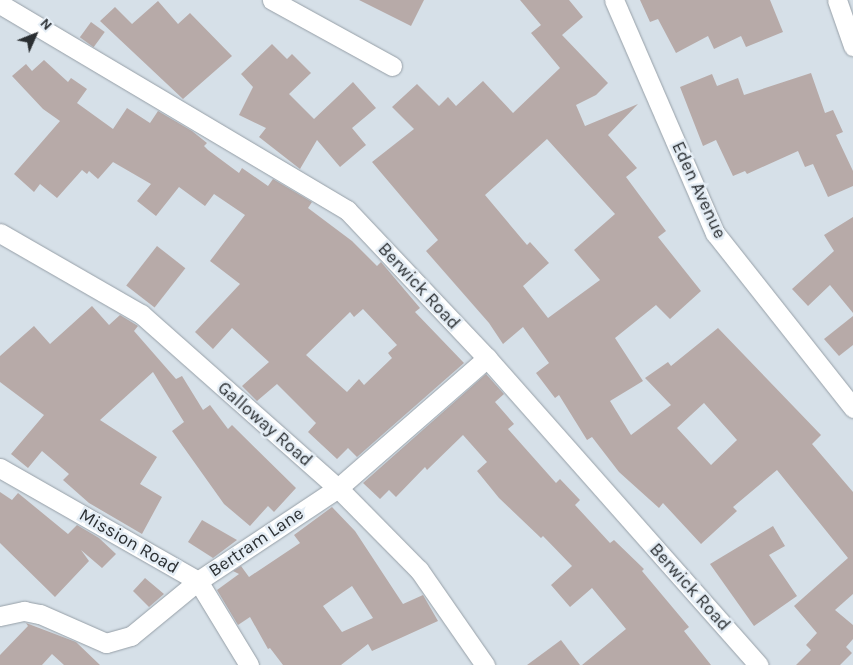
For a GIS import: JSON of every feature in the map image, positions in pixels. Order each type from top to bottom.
[{"type":"street","points":[[272,0],[392,66]]},
{"type":"street","name":"Eden Avenue","points":[[614,0],[715,232],[853,408]]},
{"type":"street","points":[[837,0],[853,46]]},
{"type":"street","name":"Berwick Road","points":[[0,4],[347,210],[487,358],[759,665]]},
{"type":"street","name":"Galloway Road","points":[[0,233],[141,314],[338,488],[419,570],[485,665]]},
{"type":"street","name":"Bertram Lane","points":[[0,616],[24,611],[40,614],[106,643],[119,641],[131,636],[198,581],[338,488],[487,358]]},
{"type":"street","name":"Mission Road","points":[[0,468],[198,581],[249,665]]},
{"type":"building","points":[[359,0],[424,0],[411,26]]},
{"type":"building","points":[[520,0],[569,0],[583,17],[562,35],[608,83],[596,95],[576,105],[585,126],[638,104],[608,135],[637,168],[626,177],[666,231],[658,237],[701,291],[670,319],[656,305],[615,338],[643,381],[610,401],[631,435],[671,405],[645,378],[668,362],[671,366],[718,328],[821,435],[812,444],[853,492],[853,594],[835,610],[853,625],[853,639],[846,647],[852,653],[840,665],[796,665],[811,650],[806,645],[817,633],[794,606],[848,558],[777,470],[733,507],[737,511],[701,544],[663,503],[659,508],[619,472],[592,437],[587,440],[559,395],[555,398],[536,373],[549,363],[523,327],[503,344],[489,323],[426,251],[438,240],[372,162],[414,129],[392,107],[417,84],[439,106],[448,97],[456,106],[483,81],[513,113],[560,68],[531,33],[541,25]],"holes":[[[547,139],[615,214],[574,250],[600,280],[548,318],[523,286],[549,263],[530,242],[527,245],[485,195]],[[704,403],[737,440],[711,465],[677,428]]]},
{"type":"building","points":[[640,0],[770,0],[783,32],[746,47],[741,36],[714,49],[708,36],[676,53],[658,19],[650,22]]},
{"type":"building","points":[[158,1],[178,24],[190,13],[232,56],[183,99],[100,21],[115,7],[132,24]]},
{"type":"building","points":[[91,22],[105,32],[94,47],[80,37]]},
{"type":"building","points":[[272,44],[287,59],[292,54],[311,73],[289,94],[314,119],[353,82],[376,108],[352,128],[366,145],[340,167],[317,140],[300,169],[259,137],[266,128],[239,115],[253,87],[241,74]]},
{"type":"building","points":[[44,60],[68,82],[71,78],[87,89],[77,103],[113,129],[127,108],[150,123],[158,111],[192,131],[207,143],[204,146],[208,150],[239,173],[242,168],[268,186],[273,179],[312,202],[308,208],[352,241],[377,266],[381,262],[420,308],[415,312],[464,363],[357,457],[348,448],[337,459],[308,432],[316,423],[277,384],[257,401],[242,386],[269,362],[232,328],[213,349],[195,332],[240,284],[210,261],[245,215],[214,194],[205,206],[179,187],[156,216],[137,201],[151,184],[113,162],[98,179],[89,171],[87,174],[82,170],[57,198],[40,184],[34,192],[14,174],[60,121],[43,109],[12,76],[26,64],[32,71]],"holes":[[[363,309],[397,345],[388,353],[392,358],[364,385],[359,379],[347,392],[306,355],[350,312],[354,317]]]},
{"type":"building","points":[[811,73],[825,113],[833,110],[843,132],[836,135],[853,171],[853,186],[828,197],[813,164],[805,167],[798,151],[747,174],[745,171],[733,176],[716,140],[703,146],[680,87],[712,74],[717,86],[738,78],[744,95]]},
{"type":"building","points":[[853,217],[853,313],[830,285],[808,306],[792,289],[834,251],[824,235]]},
{"type":"building","points":[[157,246],[185,268],[155,308],[126,285]]},
{"type":"building","points":[[92,306],[109,325],[120,315],[138,326],[134,331],[176,379],[182,376],[203,410],[210,405],[228,429],[232,425],[296,488],[274,512],[268,506],[250,526],[224,504],[172,431],[184,422],[153,372],[100,420],[157,457],[140,484],[162,497],[142,534],[89,503],[63,480],[69,474],[42,451],[28,468],[11,454],[44,415],[0,382],[0,356],[34,326],[50,344]]},
{"type":"building","points":[[853,316],[853,345],[839,356],[824,339]]},
{"type":"building","points":[[486,374],[504,394],[495,402],[514,424],[508,429],[556,483],[560,479],[580,500],[575,505],[610,543],[614,540],[644,569],[642,571],[689,627],[684,631],[711,665],[582,665],[626,629],[592,588],[570,607],[551,585],[572,566],[543,536],[541,538],[499,498],[477,471],[487,462],[463,435],[427,470],[425,467],[396,497],[389,490],[380,499],[363,483]]},
{"type":"building","points":[[0,492],[12,500],[18,493],[68,534],[77,525],[99,538],[116,554],[102,568],[81,550],[89,561],[55,597],[0,543]]},
{"type":"building","points":[[332,507],[355,531],[403,604],[423,595],[438,621],[372,651],[368,644],[341,665],[283,665],[270,648],[268,649],[250,617],[238,625],[217,590],[239,574],[233,571],[241,566],[249,577],[300,543],[294,535]],"holes":[[[352,586],[373,618],[342,632],[323,606]]]},
{"type":"building","points":[[202,520],[237,540],[213,558],[188,542]]},
{"type":"building","points":[[773,526],[785,546],[769,555],[797,596],[754,626],[710,564]]},
{"type":"building","points":[[145,578],[164,594],[149,607],[133,591]]},
{"type":"building","points":[[26,623],[76,642],[100,665],[64,665],[52,654],[42,665],[0,665],[0,655],[28,626]]},
{"type":"building","points":[[561,640],[580,665],[527,665]]}]
